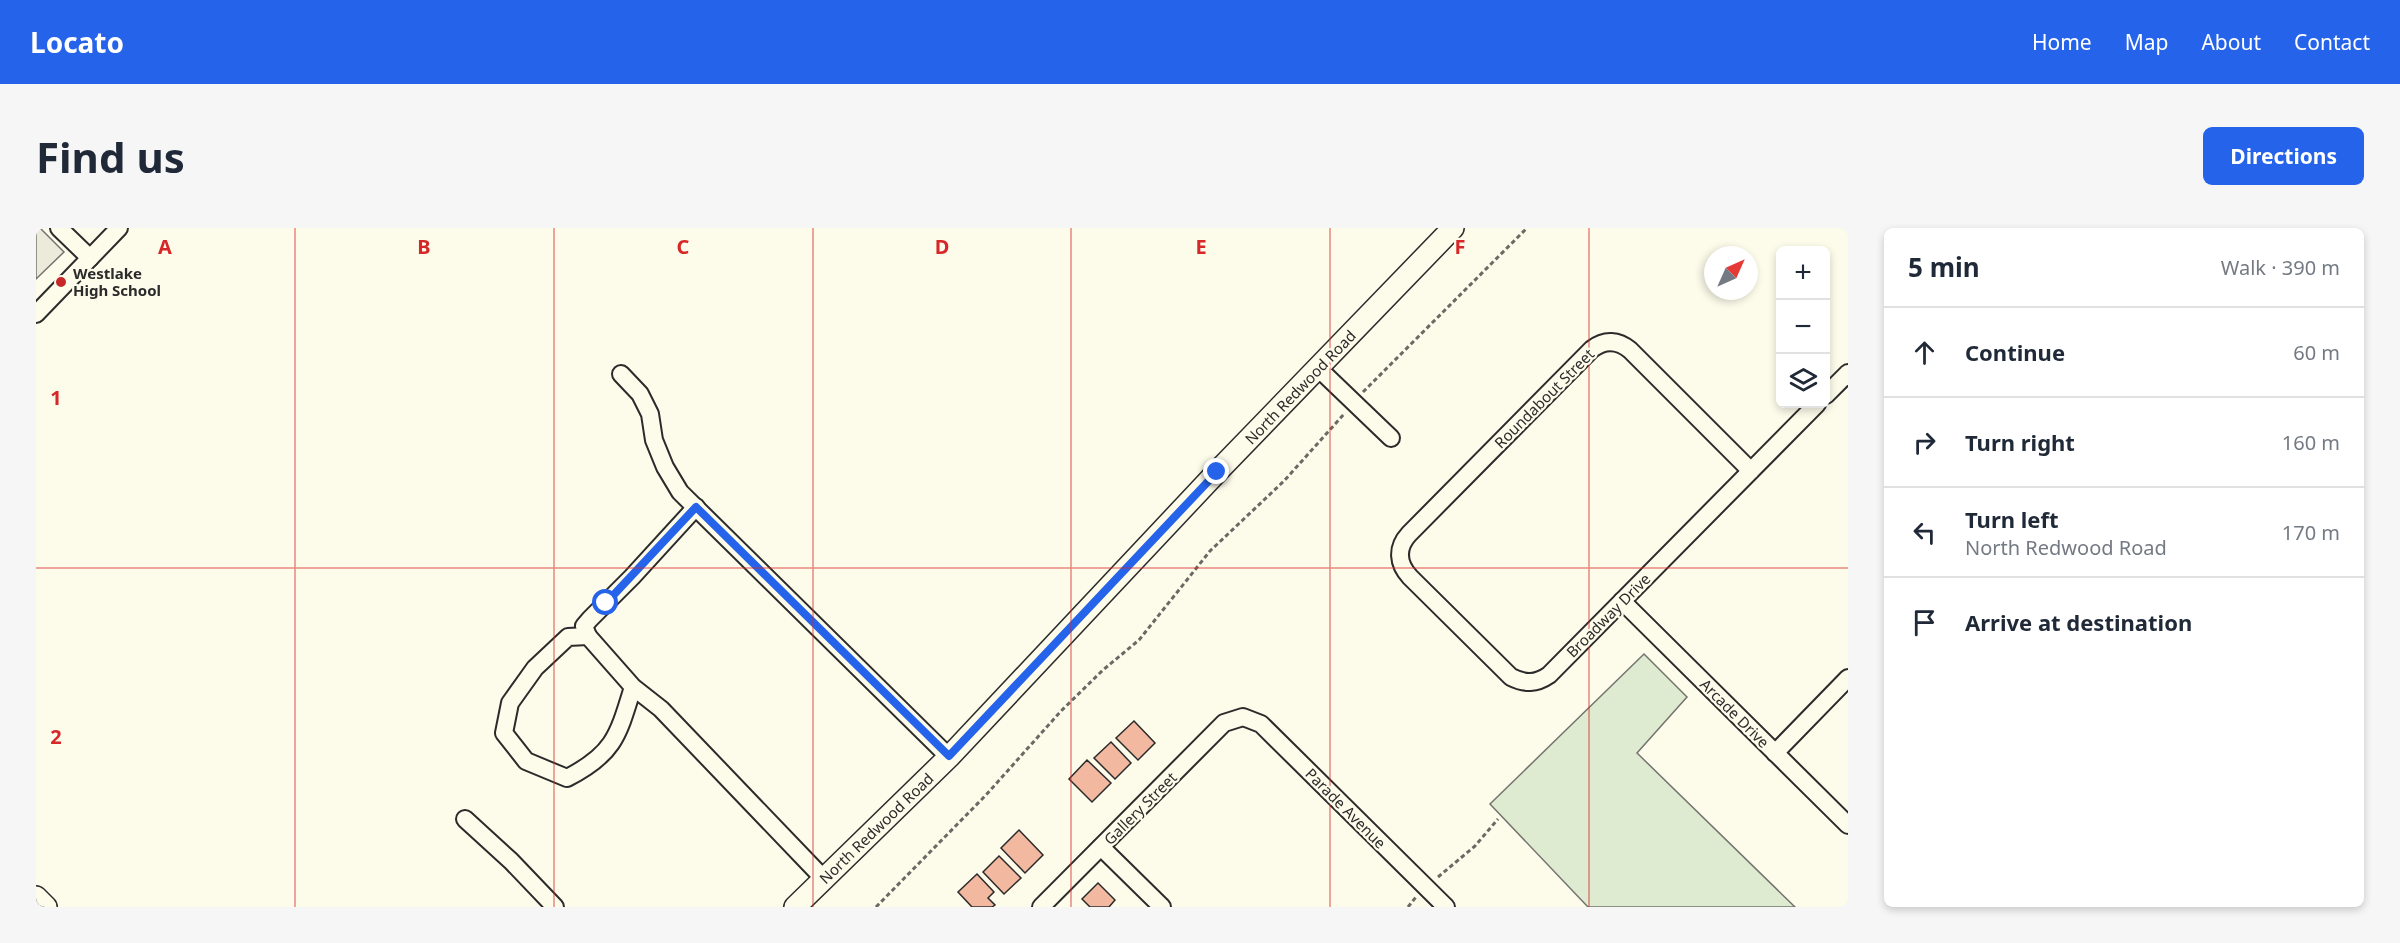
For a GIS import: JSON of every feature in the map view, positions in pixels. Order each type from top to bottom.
[{"type":"main road","name":"North Redwood Road","points":[[795,907],[949,756],[1453,228]]},
{"type":"main road","points":[[36,897],[46,907]]},
{"type":"street","points":[[58,228],[90,258]]},
{"type":"street","points":[[36,314],[119,228]]},
{"type":"street","name":"Roundabout Street","points":[[1400,550],[1409,534],[1592,349],[1604,343],[1618,342],[1630,350],[1751,471]]},
{"type":"street","points":[[1318,368],[1391,438]]},
{"type":"street","points":[[1830,391],[1848,373]]},
{"type":"street","points":[[621,374],[640,394],[650,414],[654,440],[665,467],[680,492],[949,756]]},
{"type":"street","name":"Broadway Drive","points":[[1400,550],[1405,571],[1507,673],[1522,682],[1536,682],[1549,675],[1813,408]]},
{"type":"street","points":[[696,507],[584,626],[588,636],[633,687],[662,709],[823,878]]},
{"type":"street","name":"Arcade Drive","points":[[1622,601],[1848,825]]},
{"type":"street","points":[[588,636],[568,637],[535,668],[510,703],[504,733],[526,761],[567,778],[593,765],[618,735],[633,687]]},
{"type":"street","points":[[1775,753],[1848,678]]},
{"type":"street","name":"Gallery Street","points":[[1041,907],[1224,723],[1243,717]]},
{"type":"street","name":"Parade Avenue","points":[[1243,717],[1261,724],[1446,907]]},
{"type":"street","points":[[465,819],[511,861],[555,907]]},
{"type":"street","points":[[1101,847],[1161,907]]},
{"type":"path","points":[[876,907],[986,795],[1061,711],[1103,670],[1139,640],[1210,551],[1284,481],[1354,403],[1527,228]]},
{"type":"path","points":[[1436,878],[1474,846],[1498,819]]},
{"type":"green space","points":[[1644,654],[1687,697],[1637,753],[1795,907],[1588,907],[1490,804]]},
{"type":"shaded area","points":[[36,228],[40,228],[64,252],[36,279]]},
{"type":"building","points":[[1134,721],[1155,743],[1138,760],[1116,738]]},
{"type":"building","points":[[1111,742],[1131,763],[1115,779],[1094,758]]},
{"type":"building","points":[[1087,760],[1111,783],[1092,802],[1069,779]]},
{"type":"building","points":[[1019,830],[1043,855],[1025,873],[1001,848]]},
{"type":"building","points":[[999,856],[1021,878],[1004,894],[983,872]]},
{"type":"building","points":[[977,874],[994,892],[988,898],[995,905],[992,907],[972,907],[958,892]]},
{"type":"building","points":[[1098,883],[1115,900],[1109,907],[1090,907],[1082,899]]},
{"type":"place","name":"Westlake High School","points":[[61,282]]},
{"type":"route","points":[[606,603],[696,507],[909,714],[949,756],[1080,620],[1217,472]]}]
